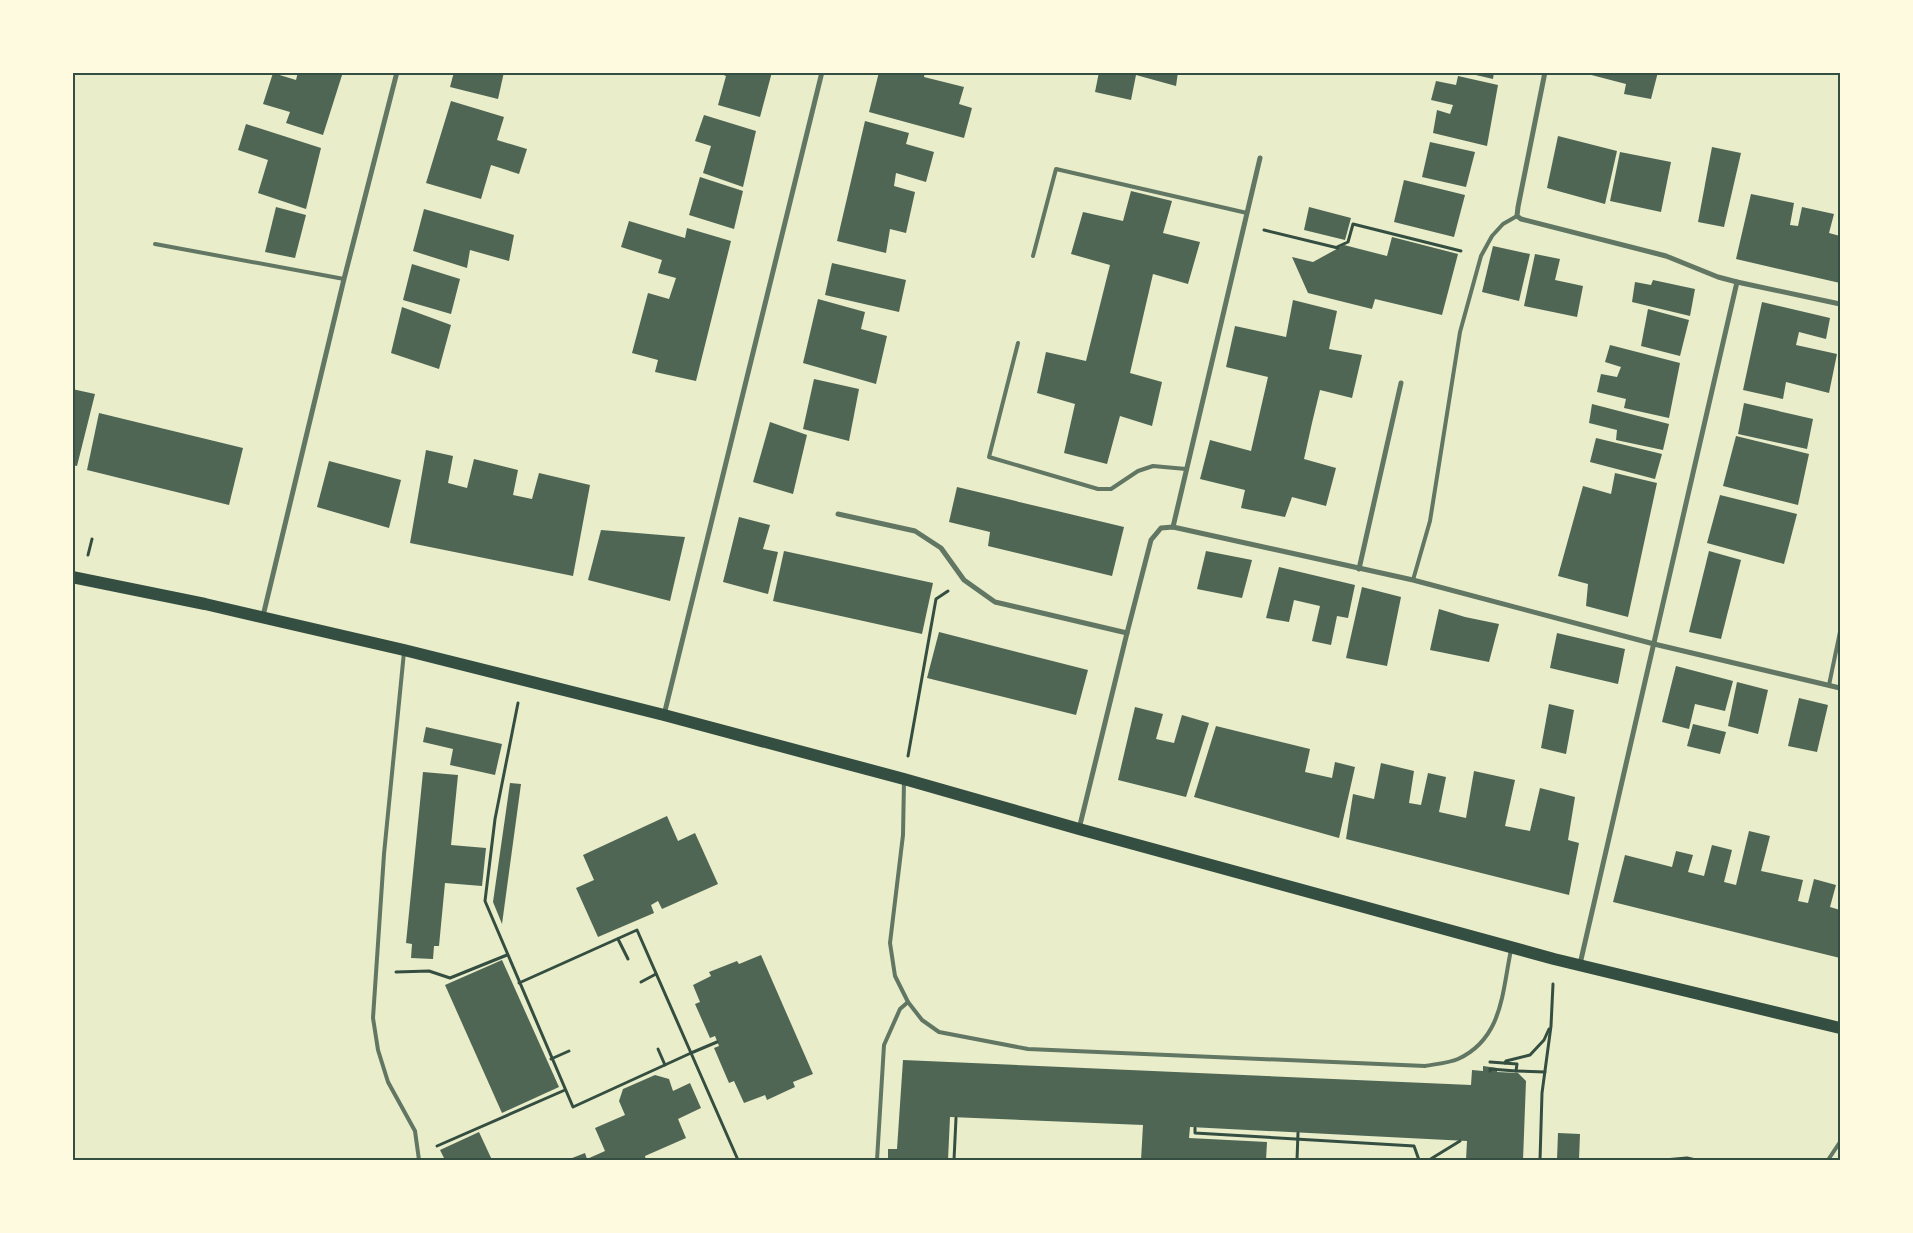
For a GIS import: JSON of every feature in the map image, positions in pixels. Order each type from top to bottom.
[{"type":"main road","points":[[72,577],[205,604],[262,619],[404,650],[664,715],[904,779],[1079,830],[1512,948],[1840,1028]]},
{"type":"street","points":[[262,619],[344,279],[397,72]]},
{"type":"street","points":[[664,715],[822,72]]},
{"type":"street","points":[[1545,72],[1517,216],[1521,220],[1666,256],[1718,277],[1840,304]]},
{"type":"street","points":[[1173,527],[1260,158]]},
{"type":"street","points":[[1579,965],[1737,282]]},
{"type":"street","points":[[1359,569],[1401,383]]},
{"type":"street","points":[[838,514],[915,531],[941,548],[964,580],[995,602],[1126,633]]},
{"type":"street","points":[[1079,830],[1126,633],[1151,540],[1161,528],[1173,527],[1413,580],[1654,644],[1840,688]]},
{"type":"lane","points":[[1033,256],[1056,169],[1247,213]]},
{"type":"lane","points":[[1413,580],[1430,521],[1460,332],[1482,256],[1492,236],[1503,224],[1517,216]]},
{"type":"lane","points":[[155,244],[344,279]]},
{"type":"lane","points":[[1018,343],[989,457],[1098,489],[1111,489],[1138,471],[1153,466],[1186,469]]},
{"type":"lane","points":[[1829,686],[1840,632]]},
{"type":"lane","points":[[404,650],[385,845],[373,1018],[378,1050],[388,1082],[415,1131],[419,1160]]},
{"type":"lane","points":[[904,779],[903,835],[890,943],[895,976],[908,1002],[922,1020],[939,1032],[1028,1049],[1425,1066],[1458,1059],[1480,1045],[1495,1023],[1512,948]]},
{"type":"lane","points":[[877,1160],[884,1045],[900,1009],[908,1002]]},
{"type":"lane","points":[[1828,1160],[1840,1142]]},
{"type":"path","points":[[1244,225],[1338,248],[1348,242],[1353,224],[1482,256]]},
{"type":"path","points":[[87,558],[92,539]]},
{"type":"path","points":[[904,779],[936,599],[964,580]]},
{"type":"path","points":[[523,680],[495,820],[485,901],[573,1107],[717,1042]]},
{"type":"path","points":[[519,983],[637,930],[738,1160]]},
{"type":"path","points":[[618,939],[628,959]]},
{"type":"path","points":[[376,972],[429,971],[450,978],[507,955]]},
{"type":"path","points":[[1540,1160],[1542,1093],[1551,1026],[1554,959]]},
{"type":"path","points":[[641,982],[656,974]]},
{"type":"path","points":[[1506,1063],[1506,1061],[1530,1055],[1544,1040],[1551,1026]]},
{"type":"path","points":[[658,1049],[665,1065]]},
{"type":"path","points":[[551,1059],[569,1051]]},
{"type":"path","points":[[1516,1070],[1516,1064],[1490,1062],[1490,1070],[1545,1072]]},
{"type":"path","points":[[419,1154],[565,1090]]},
{"type":"path","points":[[954,1160],[956,1118]]},
{"type":"path","points":[[1195,1128],[1195,1133],[1414,1146],[1419,1160]]},
{"type":"path","points":[[1297,1160],[1298,1132]]},
{"type":"path","points":[[1429,1160],[1460,1141]]},
{"type":"path","points":[[1664,1160],[1687,1158],[1696,1160]]},
{"type":"building","points":[[298,72],[343,72],[323,135],[286,123],[290,112],[263,104],[273,73],[296,80]]},
{"type":"building","points":[[454,72],[504,72],[498,99],[450,87]]},
{"type":"building","points":[[716,72],[772,72],[760,117],[718,105],[726,76]]},
{"type":"building","points":[[879,72],[925,72],[924,77],[964,87],[959,104],[972,108],[964,138],[869,112]]},
{"type":"building","points":[[1099,72],[1178,72],[1176,86],[1136,75],[1131,100],[1095,92]]},
{"type":"building","points":[[1463,72],[1494,72],[1493,79]]},
{"type":"building","points":[[1580,72],[1658,72],[1651,99],[1624,94],[1626,84]]},
{"type":"building","points":[[1458,76],[1498,85],[1487,146],[1433,133],[1437,110],[1450,114],[1453,105],[1431,100],[1436,81],[1456,85]]},
{"type":"building","points":[[451,101],[504,117],[497,140],[527,149],[519,174],[491,165],[481,199],[426,183]]},
{"type":"building","points":[[704,115],[756,131],[743,187],[703,173],[711,146],[695,141]]},
{"type":"building","points":[[865,121],[909,133],[906,144],[934,152],[926,182],[896,173],[894,186],[915,192],[906,233],[890,229],[886,253],[837,241]]},
{"type":"building","points":[[246,124],[321,148],[306,209],[258,193],[268,160],[238,150]]},
{"type":"building","points":[[1558,136],[1617,151],[1605,204],[1547,188]]},
{"type":"building","points":[[1430,142],[1475,152],[1466,187],[1422,177]]},
{"type":"building","points":[[1712,147],[1741,153],[1724,227],[1698,222]]},
{"type":"building","points":[[1620,152],[1671,162],[1661,212],[1610,201]]},
{"type":"building","points":[[700,177],[743,191],[734,229],[689,215]]},
{"type":"building","points":[[1404,180],[1465,195],[1454,237],[1394,222]]},
{"type":"building","points":[[1131,191],[1172,201],[1163,233],[1200,242],[1188,284],[1153,274],[1130,373],[1162,382],[1152,426],[1120,416],[1107,464],[1064,453],[1075,404],[1037,393],[1046,352],[1086,361],[1110,265],[1071,254],[1083,212],[1123,221]]},
{"type":"building","points":[[1751,194],[1794,203],[1790,225],[1798,226],[1802,207],[1834,214],[1829,233],[1840,236],[1840,283],[1736,259]]},
{"type":"building","points":[[276,207],[306,215],[295,258],[265,252]]},
{"type":"building","points":[[1309,207],[1351,218],[1345,240],[1304,230]]},
{"type":"building","points":[[424,209],[514,235],[509,261],[470,250],[467,268],[413,251]]},
{"type":"building","points":[[629,221],[685,238],[687,228],[731,241],[696,381],[655,372],[658,360],[632,353],[648,293],[669,299],[676,278],[658,273],[662,260],[621,247]]},
{"type":"building","points":[[1392,237],[1458,254],[1442,315],[1375,299],[1372,309],[1308,293],[1292,257],[1313,262],[1344,245],[1387,256]]},
{"type":"building","points":[[1493,246],[1530,254],[1519,301],[1482,292]]},
{"type":"building","points":[[1535,254],[1560,259],[1555,280],[1583,286],[1577,317],[1524,306]]},
{"type":"building","points":[[832,263],[906,280],[899,312],[825,295]]},
{"type":"building","points":[[412,264],[460,279],[451,314],[403,300]]},
{"type":"building","points":[[1653,280],[1695,289],[1690,316],[1632,302],[1635,282],[1651,285]]},
{"type":"building","points":[[818,299],[865,312],[861,329],[887,336],[876,384],[803,363]]},
{"type":"building","points":[[1293,300],[1337,311],[1329,349],[1362,355],[1352,398],[1320,390],[1312,423],[1304,459],[1336,468],[1326,506],[1292,497],[1285,517],[1241,508],[1245,490],[1200,479],[1210,440],[1251,451],[1268,377],[1226,367],[1235,326],[1286,337]]},
{"type":"building","points":[[1762,302],[1830,318],[1826,339],[1799,332],[1796,345],[1837,354],[1829,393],[1786,382],[1783,399],[1743,390]]},
{"type":"building","points":[[402,307],[451,325],[439,369],[391,353]]},
{"type":"building","points":[[1648,309],[1689,320],[1680,356],[1641,346]]},
{"type":"building","points":[[1610,345],[1680,363],[1669,418],[1624,408],[1626,399],[1597,392],[1601,374],[1617,377],[1621,367],[1605,362]]},
{"type":"building","points":[[814,379],[859,389],[849,441],[803,429]]},
{"type":"building","points":[[72,389],[95,394],[77,466],[72,465]]},
{"type":"building","points":[[1744,403],[1813,419],[1807,449],[1738,434]]},
{"type":"building","points":[[1592,404],[1669,424],[1663,450],[1616,440],[1617,430],[1589,423]]},
{"type":"building","points":[[99,413],[243,448],[229,505],[87,470]]},
{"type":"building","points":[[770,422],[807,435],[793,494],[753,482]]},
{"type":"building","points":[[1736,436],[1809,454],[1798,505],[1723,486]]},
{"type":"building","points":[[1596,438],[1662,454],[1655,479],[1590,462]]},
{"type":"building","points":[[426,450],[453,456],[448,483],[467,488],[474,459],[518,470],[513,495],[532,499],[539,473],[590,485],[573,576],[410,543]]},
{"type":"building","points":[[329,461],[401,480],[389,528],[317,507]]},
{"type":"building","points":[[1615,473],[1657,483],[1628,617],[1586,606],[1588,584],[1558,576],[1583,486],[1611,494]]},
{"type":"building","points":[[957,487],[1124,527],[1112,576],[988,546],[990,532],[949,522]]},
{"type":"building","points":[[1720,495],[1797,514],[1784,564],[1707,543]]},
{"type":"building","points":[[739,517],[770,525],[763,549],[778,552],[768,594],[723,582]]},
{"type":"building","points":[[601,530],[685,537],[670,601],[588,580]]},
{"type":"building","points":[[784,551],[933,583],[922,634],[773,601]]},
{"type":"building","points":[[1206,551],[1252,560],[1242,598],[1197,589]]},
{"type":"building","points":[[1709,551],[1741,560],[1721,639],[1689,632]]},
{"type":"building","points":[[1279,567],[1355,585],[1348,618],[1337,616],[1331,645],[1312,641],[1320,606],[1294,600],[1289,622],[1266,618]]},
{"type":"building","points":[[1362,587],[1401,597],[1387,666],[1346,658]]},
{"type":"building","points":[[1439,609],[1499,624],[1489,662],[1430,650]]},
{"type":"building","points":[[939,632],[1088,670],[1076,715],[927,678]]},
{"type":"building","points":[[1557,633],[1625,649],[1618,684],[1550,668]]},
{"type":"building","points":[[1676,666],[1733,681],[1725,711],[1695,704],[1689,729],[1662,722]]},
{"type":"building","points":[[1737,682],[1768,690],[1758,734],[1728,726]]},
{"type":"building","points":[[1799,698],[1828,705],[1817,752],[1788,746]]},
{"type":"building","points":[[1549,704],[1574,710],[1566,754],[1541,748]]},
{"type":"building","points":[[1135,707],[1163,714],[1156,739],[1174,743],[1182,715],[1209,723],[1186,797],[1118,780]]},
{"type":"building","points":[[1693,724],[1726,732],[1720,754],[1687,746]]},
{"type":"building","points":[[1216,726],[1310,749],[1305,772],[1332,778],[1335,762],[1355,767],[1339,838],[1194,797]]},
{"type":"building","points":[[426,727],[502,744],[495,775],[450,765],[453,749],[423,742]]},
{"type":"building","points":[[1381,763],[1414,771],[1409,803],[1421,805],[1428,773],[1446,777],[1439,812],[1466,818],[1474,771],[1515,780],[1505,826],[1530,831],[1540,788],[1575,797],[1568,840],[1579,843],[1569,895],[1346,839],[1353,794],[1374,799]]},
{"type":"building","points":[[423,772],[458,775],[451,845],[486,848],[482,886],[445,883],[439,946],[434,946],[433,959],[411,958],[412,944],[406,943]]},
{"type":"building","points":[[510,783],[521,784],[502,924],[493,902]]},
{"type":"building","points":[[667,816],[678,841],[695,833],[718,884],[662,909],[658,901],[651,905],[654,913],[598,937],[576,888],[594,880],[583,855]]},
{"type":"building","points":[[1749,831],[1770,836],[1761,871],[1803,880],[1798,901],[1808,903],[1814,879],[1836,885],[1830,907],[1840,910],[1840,958],[1613,902],[1625,855],[1672,867],[1676,851],[1693,855],[1688,872],[1704,876],[1712,845],[1732,850],[1724,882],[1736,885]]},
{"type":"building","points":[[761,955],[813,1074],[793,1082],[795,1087],[767,1100],[765,1095],[744,1103],[734,1081],[729,1083],[714,1048],[719,1046],[715,1036],[710,1038],[695,1004],[700,1002],[693,985],[711,976],[709,972],[737,961],[739,964]]},
{"type":"building","points":[[502,960],[559,1087],[502,1113],[445,985]]},
{"type":"building","points":[[903,1060],[1471,1085],[1472,1070],[1483,1071],[1483,1066],[1497,1068],[1497,1072],[1518,1073],[1526,1081],[1523,1160],[1466,1160],[1467,1141],[1190,1127],[1189,1138],[1267,1142],[1266,1160],[1141,1160],[1143,1125],[950,1117],[948,1160],[888,1160],[888,1149],[897,1149]]},
{"type":"building","points":[[655,1075],[669,1079],[673,1091],[690,1083],[701,1108],[678,1119],[686,1138],[645,1156],[646,1160],[567,1160],[585,1153],[587,1159],[605,1151],[595,1128],[625,1115],[619,1101],[623,1089]]},
{"type":"building","points":[[479,1132],[492,1160],[445,1160],[440,1150]]},
{"type":"building","points":[[1558,1133],[1580,1134],[1579,1160],[1557,1160]]}]
